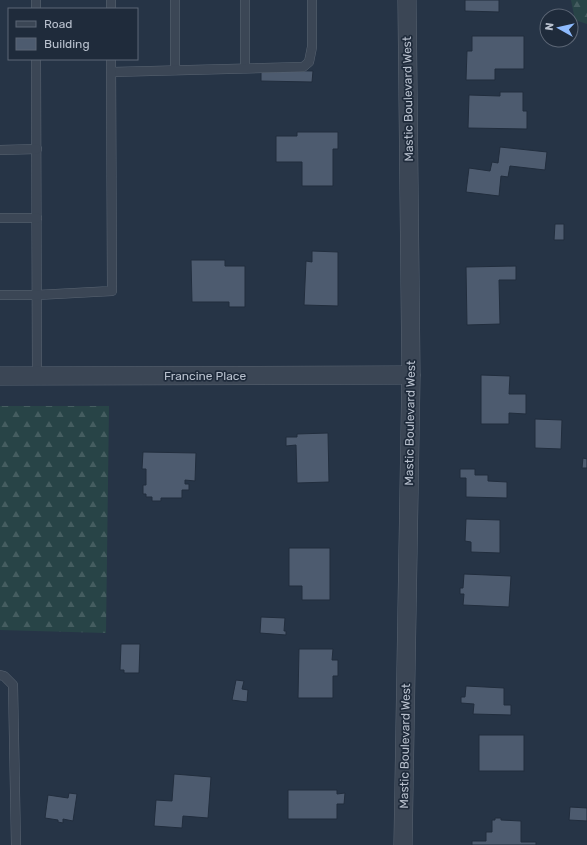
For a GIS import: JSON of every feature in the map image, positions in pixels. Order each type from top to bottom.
[{"type":"street","name":"Mastic Boulevard West","points":[[404,845],[410,375],[407,0]]},
{"type":"street","name":"Francine Place","points":[[0,376],[410,375]]},
{"type":"lane","points":[[175,0],[175,70]]},
{"type":"lane","points":[[245,0],[245,68]]},
{"type":"lane","points":[[112,72],[303,67],[309,62],[312,47],[312,0]]},
{"type":"lane","points":[[36,60],[37,377]]},
{"type":"lane","points":[[0,294],[37,295],[112,291],[112,60]]},
{"type":"lane","points":[[0,150],[37,149]]},
{"type":"lane","points":[[0,218],[37,218]]},
{"type":"lane","points":[[0,675],[4,676],[13,685],[16,845]]},
{"type":"green space","points":[[571,0],[587,0],[587,24],[579,21],[579,8],[573,8]]},
{"type":"green space","points":[[0,406],[109,406],[106,633],[0,630]]},
{"type":"building","points":[[465,0],[499,0],[499,12],[465,11]]},
{"type":"building","points":[[472,36],[524,36],[524,69],[495,69],[495,80],[466,80],[467,51],[472,51]]},
{"type":"building","points":[[261,70],[313,71],[312,82],[261,81]]},
{"type":"building","points":[[500,92],[523,92],[523,111],[527,111],[527,129],[468,128],[469,95],[500,96]]},
{"type":"building","points":[[297,132],[338,132],[338,149],[333,149],[333,186],[302,186],[302,162],[276,162],[276,136],[297,136]]},
{"type":"building","points":[[500,147],[547,152],[545,170],[510,166],[508,177],[501,176],[499,196],[466,192],[469,168],[490,171],[492,162],[498,163]]},
{"type":"building","points":[[555,224],[564,224],[564,240],[554,240]]},
{"type":"building","points":[[312,251],[338,252],[338,306],[304,305],[306,261],[312,262]]},
{"type":"building","points":[[191,260],[225,260],[225,266],[245,266],[245,307],[229,307],[229,302],[192,302]]},
{"type":"building","points":[[516,266],[516,280],[499,280],[500,324],[467,325],[466,267]]},
{"type":"building","points":[[481,375],[510,376],[509,394],[526,394],[526,414],[509,413],[509,424],[481,424]]},
{"type":"building","points":[[535,419],[562,420],[561,449],[535,448]]},
{"type":"building","points":[[328,433],[329,482],[297,483],[296,445],[286,446],[286,437],[297,437],[297,434]]},
{"type":"building","points":[[143,452],[196,453],[195,481],[185,480],[185,484],[189,484],[189,490],[182,490],[182,498],[161,498],[161,501],[152,501],[152,497],[146,497],[146,494],[143,494],[143,485],[146,485],[146,469],[142,469]]},
{"type":"building","points":[[583,458],[587,459],[587,468],[582,468]]},
{"type":"building","points":[[460,469],[475,469],[475,475],[488,475],[488,481],[507,482],[507,498],[466,497],[466,478],[460,478]]},
{"type":"building","points":[[466,519],[500,520],[500,553],[471,552],[471,542],[465,541]]},
{"type":"building","points":[[289,548],[330,548],[330,600],[302,600],[302,586],[289,586]]},
{"type":"building","points":[[464,574],[511,576],[509,607],[463,605],[464,594],[460,594],[460,588],[463,588]]},
{"type":"building","points":[[261,617],[285,618],[284,631],[286,631],[286,635],[260,633]]},
{"type":"building","points":[[121,644],[140,644],[139,673],[124,673],[124,670],[120,670]]},
{"type":"building","points":[[299,649],[333,649],[332,660],[338,660],[338,676],[333,676],[333,698],[298,698]]},
{"type":"building","points":[[236,680],[244,681],[242,689],[248,690],[247,702],[232,700]]},
{"type":"building","points":[[466,686],[504,688],[504,705],[511,705],[511,715],[473,714],[474,704],[461,703],[461,697],[465,697]]},
{"type":"building","points":[[479,735],[524,735],[524,771],[479,771]]},
{"type":"building","points":[[174,774],[211,777],[208,818],[183,816],[182,828],[154,826],[156,800],[172,801]]},
{"type":"building","points":[[288,790],[337,790],[337,794],[345,793],[344,804],[337,804],[337,819],[288,819]]},
{"type":"building","points":[[69,793],[77,794],[73,821],[63,819],[63,823],[58,822],[58,820],[45,818],[48,795],[68,798]]},
{"type":"building","points":[[570,807],[587,808],[587,821],[569,820]]},
{"type":"building","points":[[495,818],[501,818],[501,820],[521,821],[521,842],[536,842],[536,845],[472,845],[472,841],[486,841],[486,832],[492,832],[492,820],[495,820]]}]
